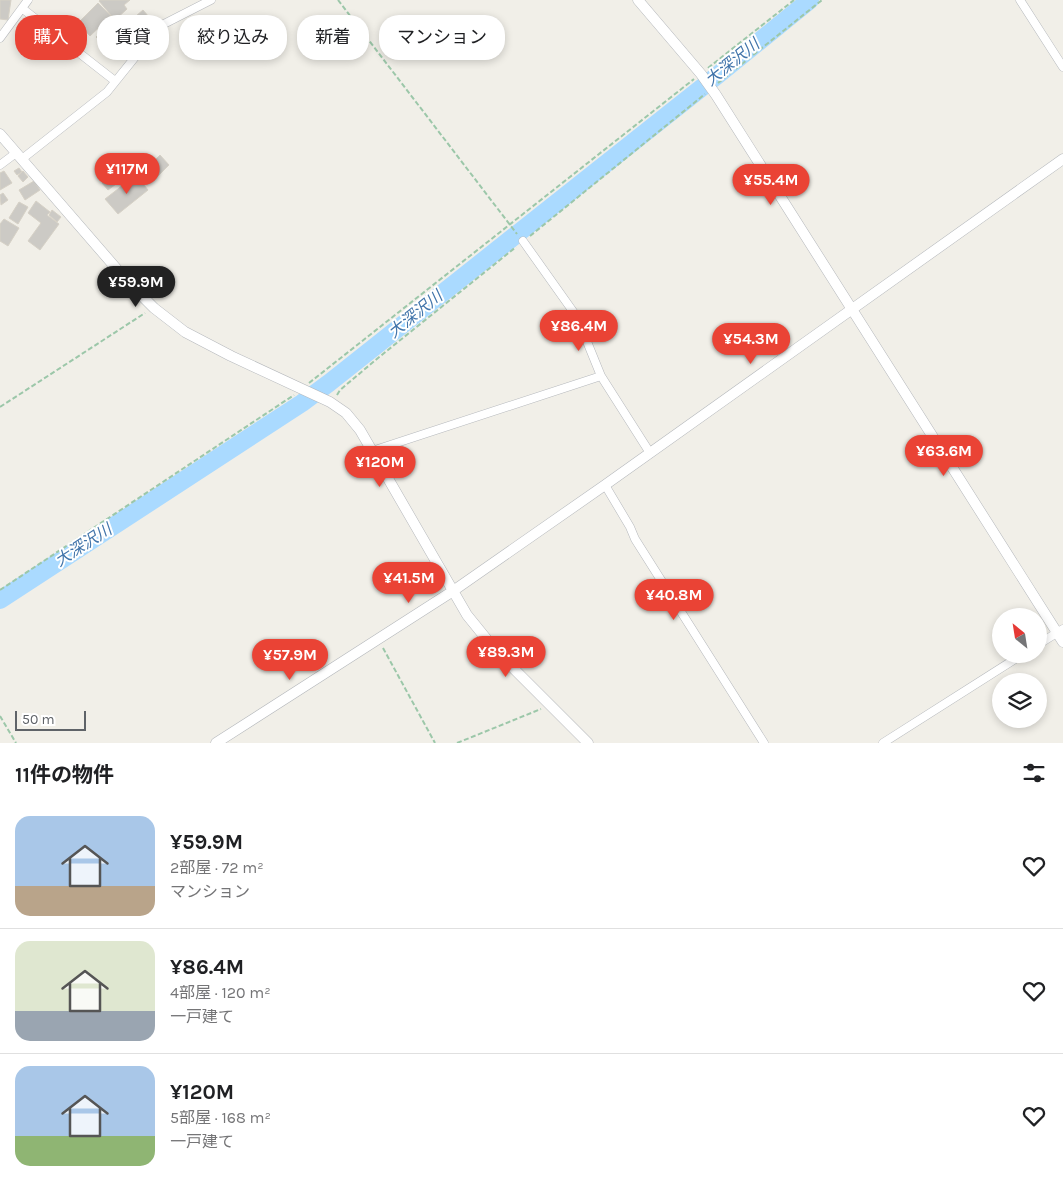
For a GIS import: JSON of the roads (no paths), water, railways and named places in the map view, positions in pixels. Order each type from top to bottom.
[{"type":"street","points":[[0,38],[28,0]]},
{"type":"street","points":[[0,166],[19,156],[107,92],[160,26],[211,0]]},
{"type":"street","points":[[638,0],[711,89],[1060,630],[1063,642]]},
{"type":"street","points":[[1020,0],[1063,67]]},
{"type":"street","points":[[23,9],[115,81]]},
{"type":"street","points":[[0,134],[128,282],[154,308],[185,332],[231,356],[330,402],[346,413],[360,430],[467,616],[480,634],[588,743]]},
{"type":"street","points":[[216,743],[453,590],[605,485],[1063,158]]},
{"type":"street","points":[[523,241],[577,317],[601,376],[650,453]]},
{"type":"street","points":[[372,451],[601,376]]},
{"type":"street","points":[[605,485],[635,539],[764,743]]},
{"type":"street","points":[[1048,638],[1060,630]]},
{"type":"street","points":[[883,743],[1009,663]]},
{"type":"waterway","name":"大深沢川","points":[[0,600],[302,403],[810,0]]}]
